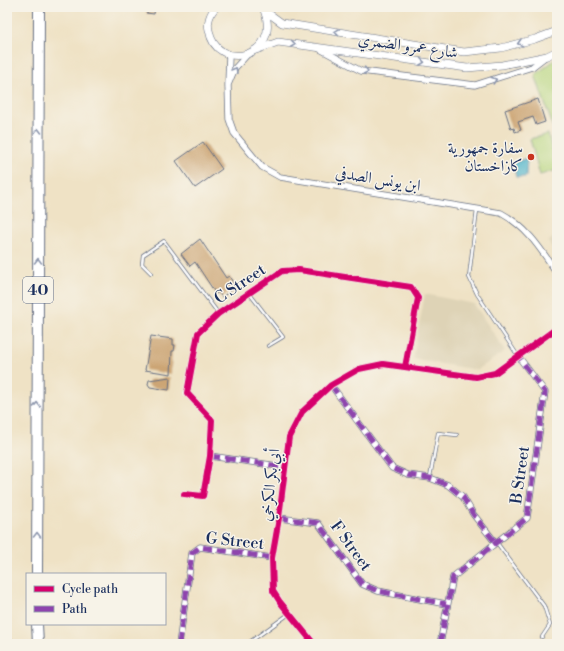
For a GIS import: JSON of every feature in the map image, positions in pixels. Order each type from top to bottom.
[{"type":"highway","name":"40","points":[[37,573],[39,7]]},
{"type":"highway","points":[[37,629],[38,644]]},
{"type":"street","points":[[216,7],[210,17],[208,27],[214,44],[221,51],[229,55],[247,55]]},
{"type":"street","points":[[256,50],[262,44],[267,32],[267,18],[262,9]]},
{"type":"street","name":"شارع عمرو الضمري","points":[[262,9],[282,23],[464,52],[501,48],[535,39],[557,31]]},
{"type":"street","name":"شارع عمرو الضمري","points":[[247,55],[278,42],[467,68],[502,65],[546,56],[557,51]]},
{"type":"street","points":[[318,48],[361,71],[475,86],[532,67],[546,56]]},
{"type":"street","name":"ابن يونس الصدفي","points":[[229,55],[229,119],[234,133],[262,167],[280,177],[501,213],[516,222],[528,233],[557,273]]},
{"type":"street","points":[[228,85],[236,68],[247,55]]},
{"type":"street","name":"C Street","points":[[184,494],[203,496],[210,456],[212,420],[188,394],[198,333],[218,314],[282,271],[299,270],[411,287],[418,298],[405,367]]},
{"type":"street","name":"أبي بكر الكرخي","points":[[314,644],[289,614],[273,591],[272,558],[279,518],[289,437],[302,412],[331,385],[359,369],[383,364],[476,377],[495,373],[557,328]]},
{"type":"street","name":"B Street","points":[[440,644],[446,604],[453,577],[527,518],[545,392],[518,356]]},
{"type":"street","points":[[331,385],[392,468],[408,475],[430,478],[448,485],[463,497],[473,514],[495,542]]},
{"type":"street","points":[[210,456],[285,467]]},
{"type":"street","name":"F Street","points":[[279,518],[318,523],[362,584],[378,591],[446,604]]},
{"type":"street","name":"G Street","points":[[179,644],[192,553],[200,547],[272,558]]},
{"type":"lane","points":[[477,208],[469,277],[477,294],[518,356]]},
{"type":"lane","name":"C Street","points":[[151,273],[142,264],[143,255],[164,241],[218,314]]},
{"type":"lane","name":"C Street","points":[[249,293],[283,337],[268,346]]},
{"type":"lane","points":[[430,478],[438,433],[457,435]]},
{"type":"lane","points":[[495,542],[544,606],[550,625],[542,637]]},
{"type":"lane","points":[[246,644],[289,614]]},
{"type":"shaded area","points":[[557,234],[557,254],[548,242]]},
{"type":"shaded area","points":[[425,294],[474,304],[505,351],[477,370],[413,359]]},
{"type":"green space","points":[[557,58],[557,138],[535,75]]},
{"type":"green space","points":[[548,134],[557,170],[540,175],[530,139]]},
{"type":"water","points":[[527,158],[526,177],[516,177],[513,163]]},
{"type":"building","points":[[147,7],[155,7],[154,14],[146,13]]},
{"type":"building","points":[[538,99],[545,122],[536,125],[533,117],[518,122],[521,130],[515,132],[514,128],[511,129],[505,110]]},
{"type":"building","points":[[203,142],[222,169],[195,188],[176,161]]},
{"type":"building","points":[[200,239],[226,278],[229,276],[236,287],[222,297],[218,292],[216,294],[195,262],[190,266],[181,254]]},
{"type":"building","points":[[151,336],[173,339],[173,345],[175,345],[174,351],[172,351],[171,374],[145,370]]},
{"type":"building","points":[[170,377],[169,390],[150,387],[148,384],[149,380]]},
{"type":"marked path","points":[[440,644],[453,577],[527,518],[545,392],[518,356]]},
{"type":"marked path","points":[[331,385],[392,468],[408,475],[430,478],[448,485],[463,497],[473,514],[495,542]]},
{"type":"marked path","points":[[210,456],[285,467]]},
{"type":"marked path","points":[[279,518],[318,523],[362,584],[378,591],[446,604]]},
{"type":"marked path","points":[[179,644],[192,553],[200,547],[272,558]]},
{"type":"cycle path","points":[[184,494],[203,496],[210,456],[212,420],[187,393],[198,333],[218,314],[282,271],[299,270],[411,287],[418,298],[405,367]]},
{"type":"cycle path","points":[[314,644],[273,591],[272,558],[279,518],[289,437],[302,412],[331,385],[359,369],[383,364],[476,377],[495,373],[557,328]]},
{"type":"place","name":"سفارة جمهورية كازاخستان","points":[[531,157]]}]
